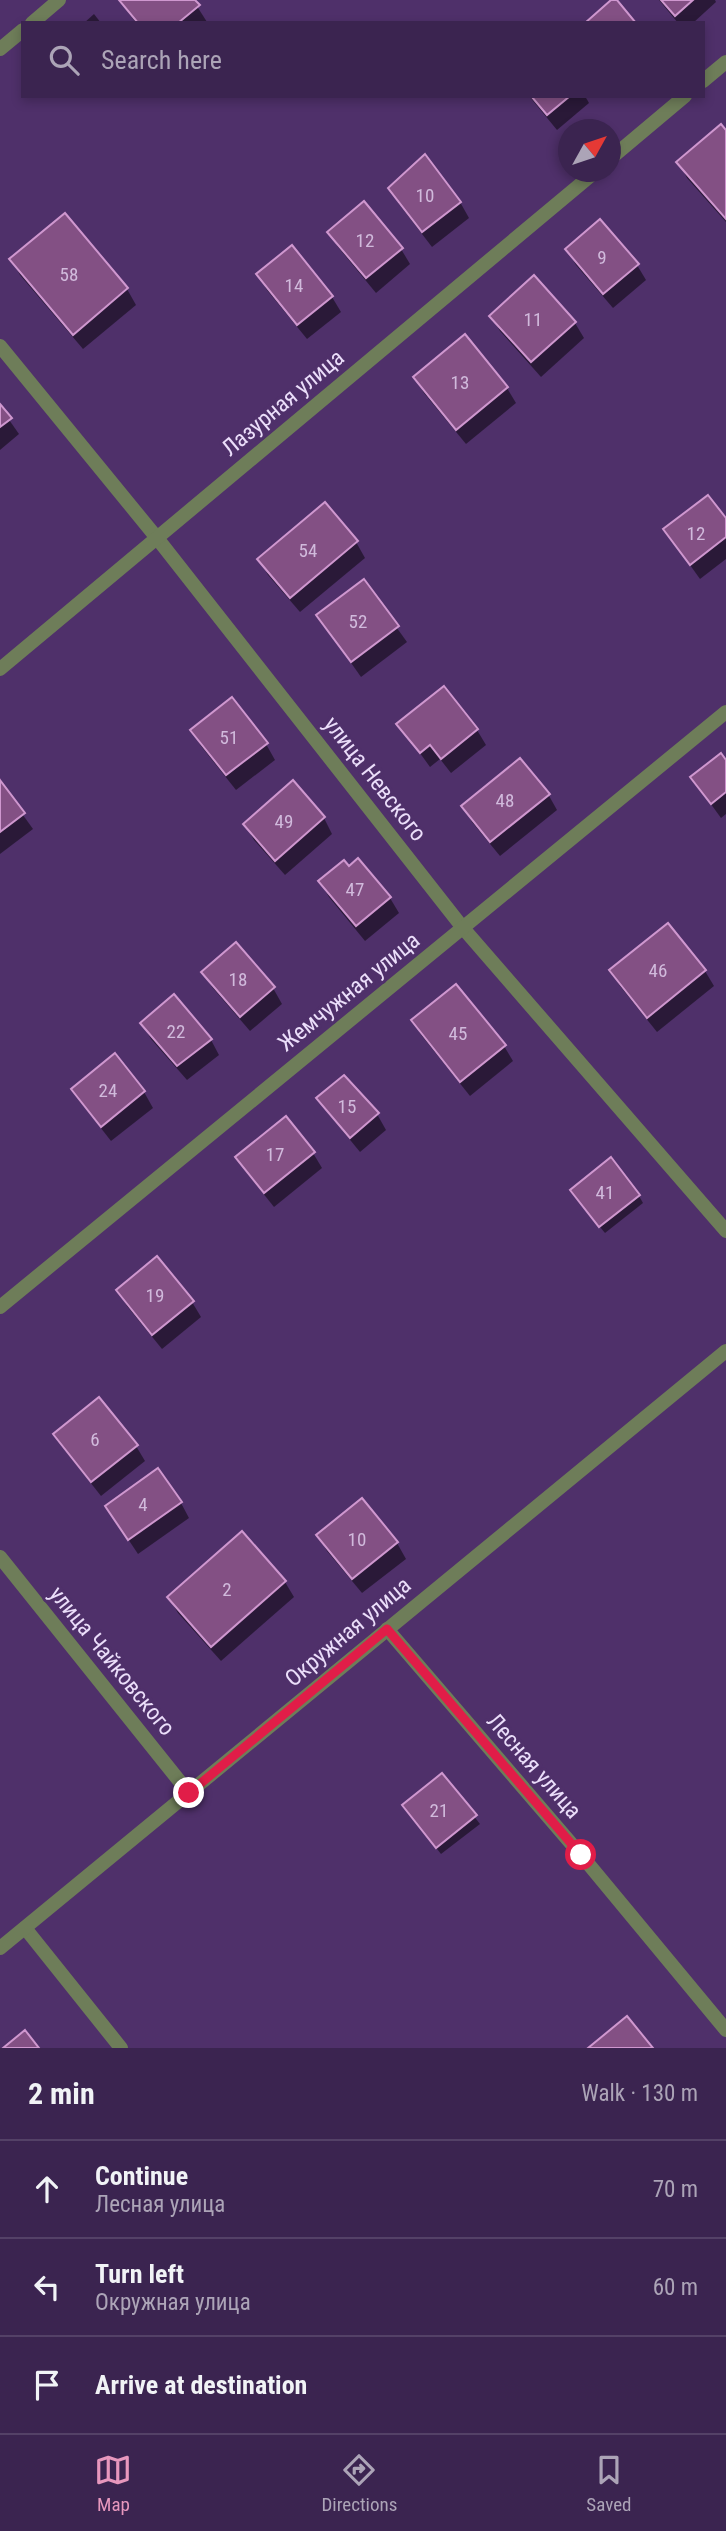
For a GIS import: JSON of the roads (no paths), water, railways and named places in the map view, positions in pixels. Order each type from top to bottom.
[{"type":"street","points":[[34,21],[59,0]]},
{"type":"street","points":[[0,49],[21,32]]},
{"type":"street","points":[[705,79],[726,62]]},
{"type":"street","points":[[621,150],[683,98]]},
{"type":"street","name":"Лазурная улица","points":[[0,669],[583,182]]},
{"type":"street","name":"улица Невского","points":[[0,346],[157,538],[463,928],[726,1231]]},
{"type":"street","name":"Жемчужная улица","points":[[0,1307],[726,712]]},
{"type":"street","name":"Окружная улица","points":[[0,1948],[726,1351]]},
{"type":"street","name":"улица Чайковского","points":[[0,1557],[189,1793]]},
{"type":"street","name":"Лесная улица","points":[[387,1629],[581,1855],[726,2030]]},
{"type":"street","points":[[25,1928],[121,2048]]}]
